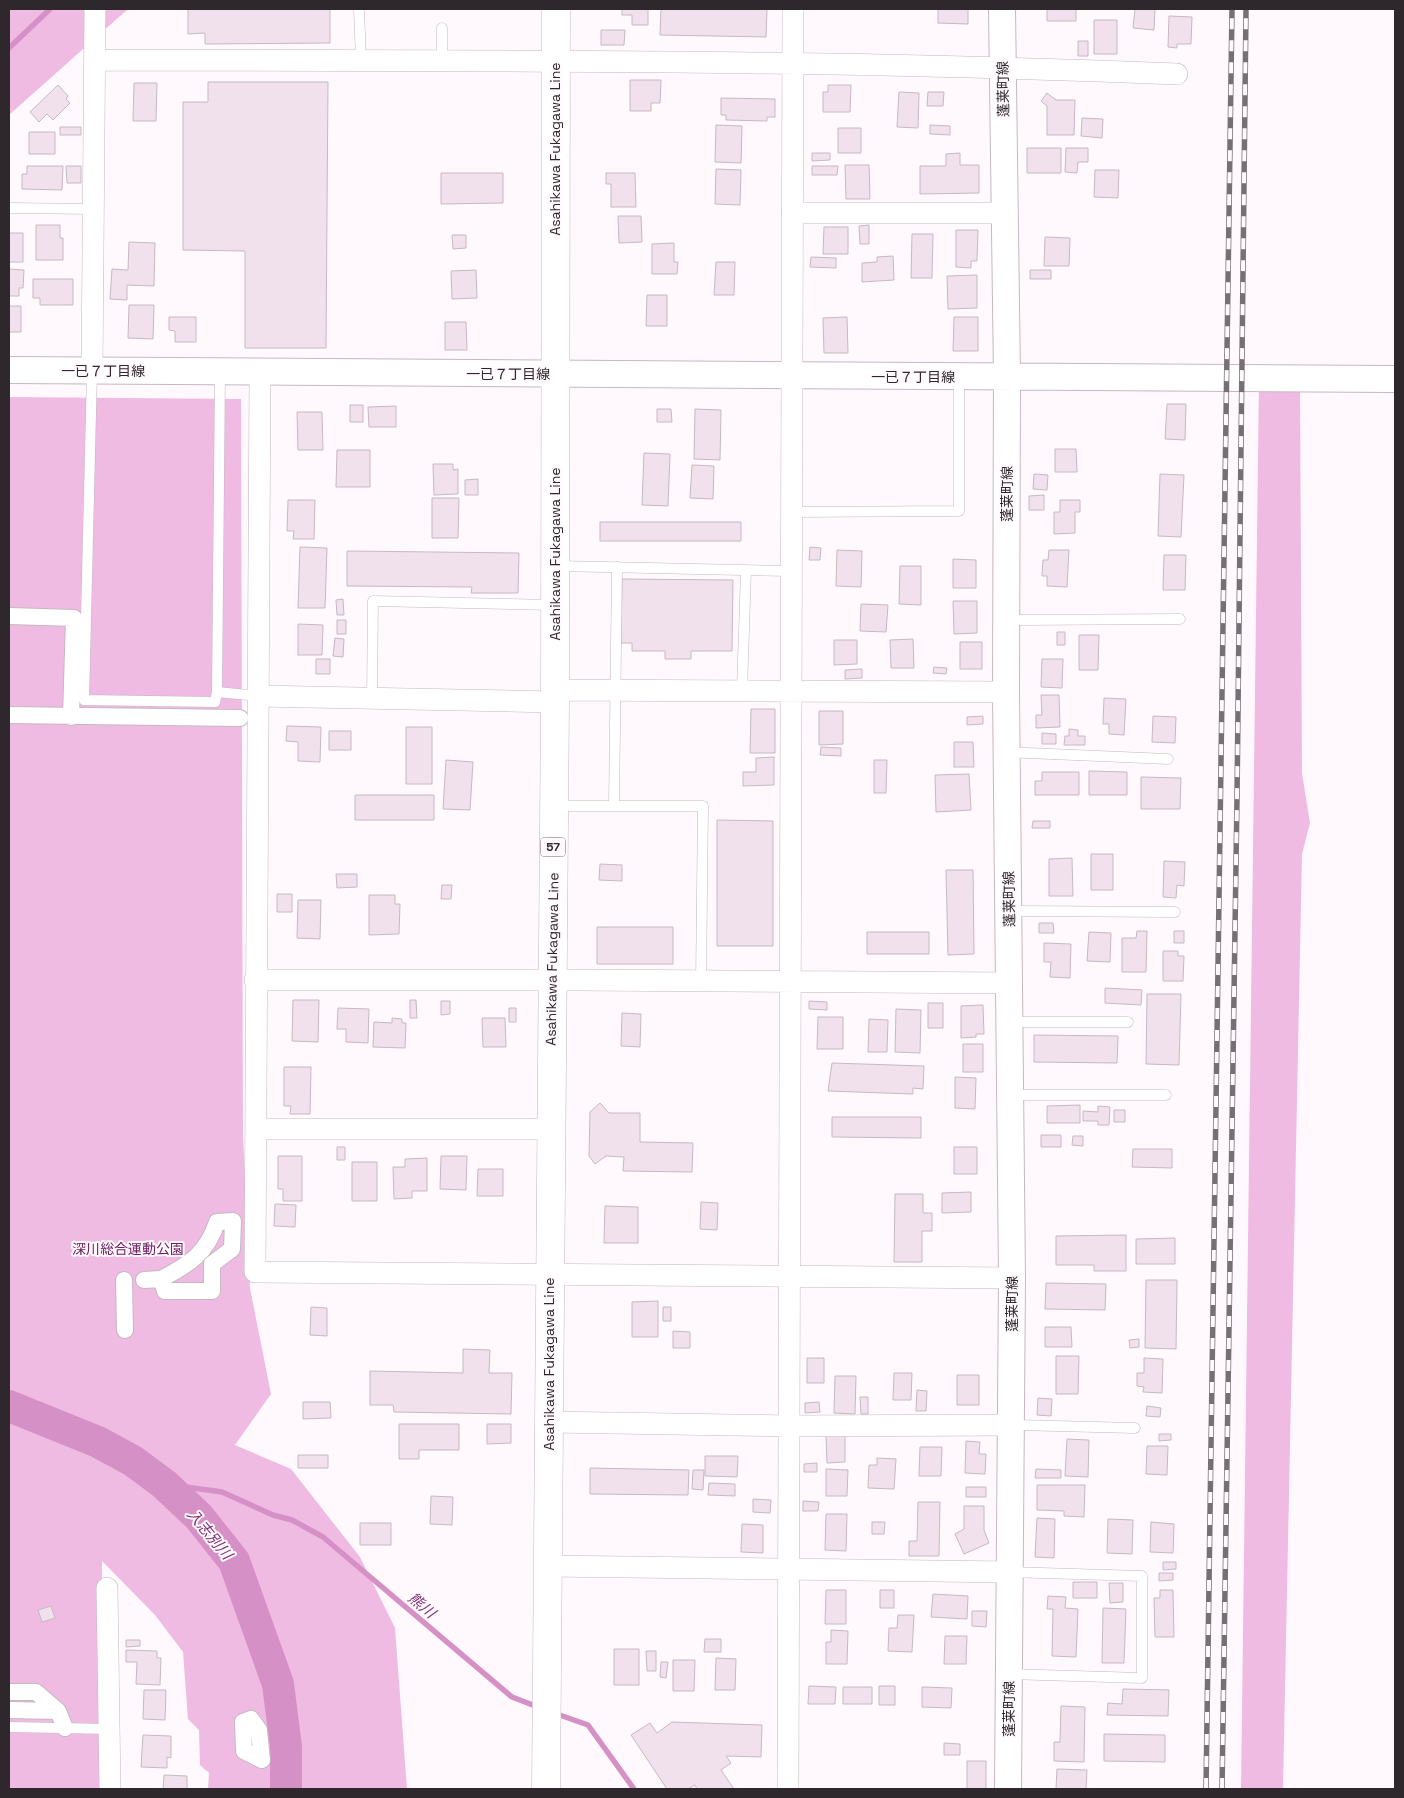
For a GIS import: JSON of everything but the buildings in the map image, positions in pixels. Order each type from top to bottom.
[{"type":"main road","name":"Asahikawa Fukagawa Line","points":[[546,1789],[555,696],[556,9]]},
{"type":"street","points":[[92,371],[96,9]]},
{"type":"street","points":[[788,1789],[793,9]]},
{"type":"street","name":"蓬莱町線","points":[[1002,9],[1008,378],[1006,692],[1011,983],[1012,1278],[1008,1789]]},
{"type":"street","points":[[96,60],[555,61],[792,64],[1002,67],[1178,74]]},
{"type":"street","points":[[792,213],[1004,213]]},
{"type":"street","name":"一已７丁目線","points":[[9,370],[1008,378],[1395,379]]},
{"type":"street","points":[[260,373],[255,980],[257,1129],[255,1272],[1012,1278]]},
{"type":"street","points":[[9,616],[74,618],[71,717]]},
{"type":"street","points":[[258,696],[372,699],[555,696],[615,690],[1006,692]]},
{"type":"street","points":[[9,715],[240,718]]},
{"type":"street","points":[[255,980],[1011,983]]},
{"type":"street","points":[[257,1129],[550,1129]]},
{"type":"street","points":[[144,1280],[162,1279],[186,1266],[202,1252],[212,1238],[217,1222],[233,1221],[232,1249],[212,1264],[212,1291],[165,1291],[162,1279]]},
{"type":"street","points":[[124,1280],[125,1330]]},
{"type":"street","points":[[549,1422],[789,1426],[1011,1425]]},
{"type":"street","points":[[548,1566],[789,1571],[1009,1572]]},
{"type":"street","points":[[108,1588],[110,1789]]},
{"type":"street","points":[[9,1692],[36,1692],[58,1711],[65,1728]]},
{"type":"street","points":[[9,1710],[58,1711]]},
{"type":"lane","points":[[359,9],[360,60]]},
{"type":"lane","points":[[442,28],[442,61]]},
{"type":"lane","points":[[9,208],[95,209]]},
{"type":"lane","points":[[92,371],[84,700],[215,702],[217,692],[220,372]]},
{"type":"lane","points":[[791,512],[959,511],[959,377]]},
{"type":"lane","points":[[555,566],[791,571]]},
{"type":"lane","points":[[614,806],[617,567]]},
{"type":"lane","points":[[742,690],[746,570]]},
{"type":"lane","points":[[372,699],[373,601],[555,605]]},
{"type":"lane","points":[[1007,620],[1180,619]]},
{"type":"lane","points":[[217,692],[258,696]]},
{"type":"lane","points":[[1007,752],[1168,759]]},
{"type":"lane","points":[[554,806],[703,806],[701,981]]},
{"type":"lane","points":[[1010,911],[1175,912]]},
{"type":"lane","points":[[1011,1022],[1128,1022]]},
{"type":"lane","points":[[1011,1095],[1166,1095]]},
{"type":"lane","points":[[1011,1425],[1135,1428]]},
{"type":"lane","points":[[1009,1572],[1142,1576],[1142,1678],[1009,1674]]},
{"type":"lane","points":[[9,1727],[109,1729]]},
{"type":"green space","points":[[9,9],[128,9],[9,115]]},
{"type":"green space","points":[[1259,379],[1300,379],[1302,773],[1310,823],[1302,854],[1283,1789],[1241,1789]]},
{"type":"green space","name":"深川総合運動公園","points":[[9,397],[241,399],[243,1134],[250,1288],[271,1394],[235,1445],[291,1469],[360,1557],[395,1628],[407,1789],[208,1789],[209,1773],[200,1765],[199,1730],[188,1719],[183,1652],[155,1615],[102,1561],[101,1789],[9,1789]]},
{"type":"waterway","points":[[9,48],[50,9]]},
{"type":"waterway","name":"入志別川","points":[[9,1406],[98,1442],[133,1461],[164,1484],[199,1517],[234,1561],[278,1684],[286,1747],[286,1789]]},
{"type":"waterway","name":"熊川","points":[[164,1484],[222,1492],[273,1515],[292,1520],[323,1537],[512,1697],[538,1707]]},
{"type":"waterway","name":"熊川","points":[[554,1713],[588,1725],[634,1789]]},
{"type":"railway","points":[[1206,1789],[1232,9]]},
{"type":"railway","points":[[1222,1789],[1237,798],[1246,9]]}]
